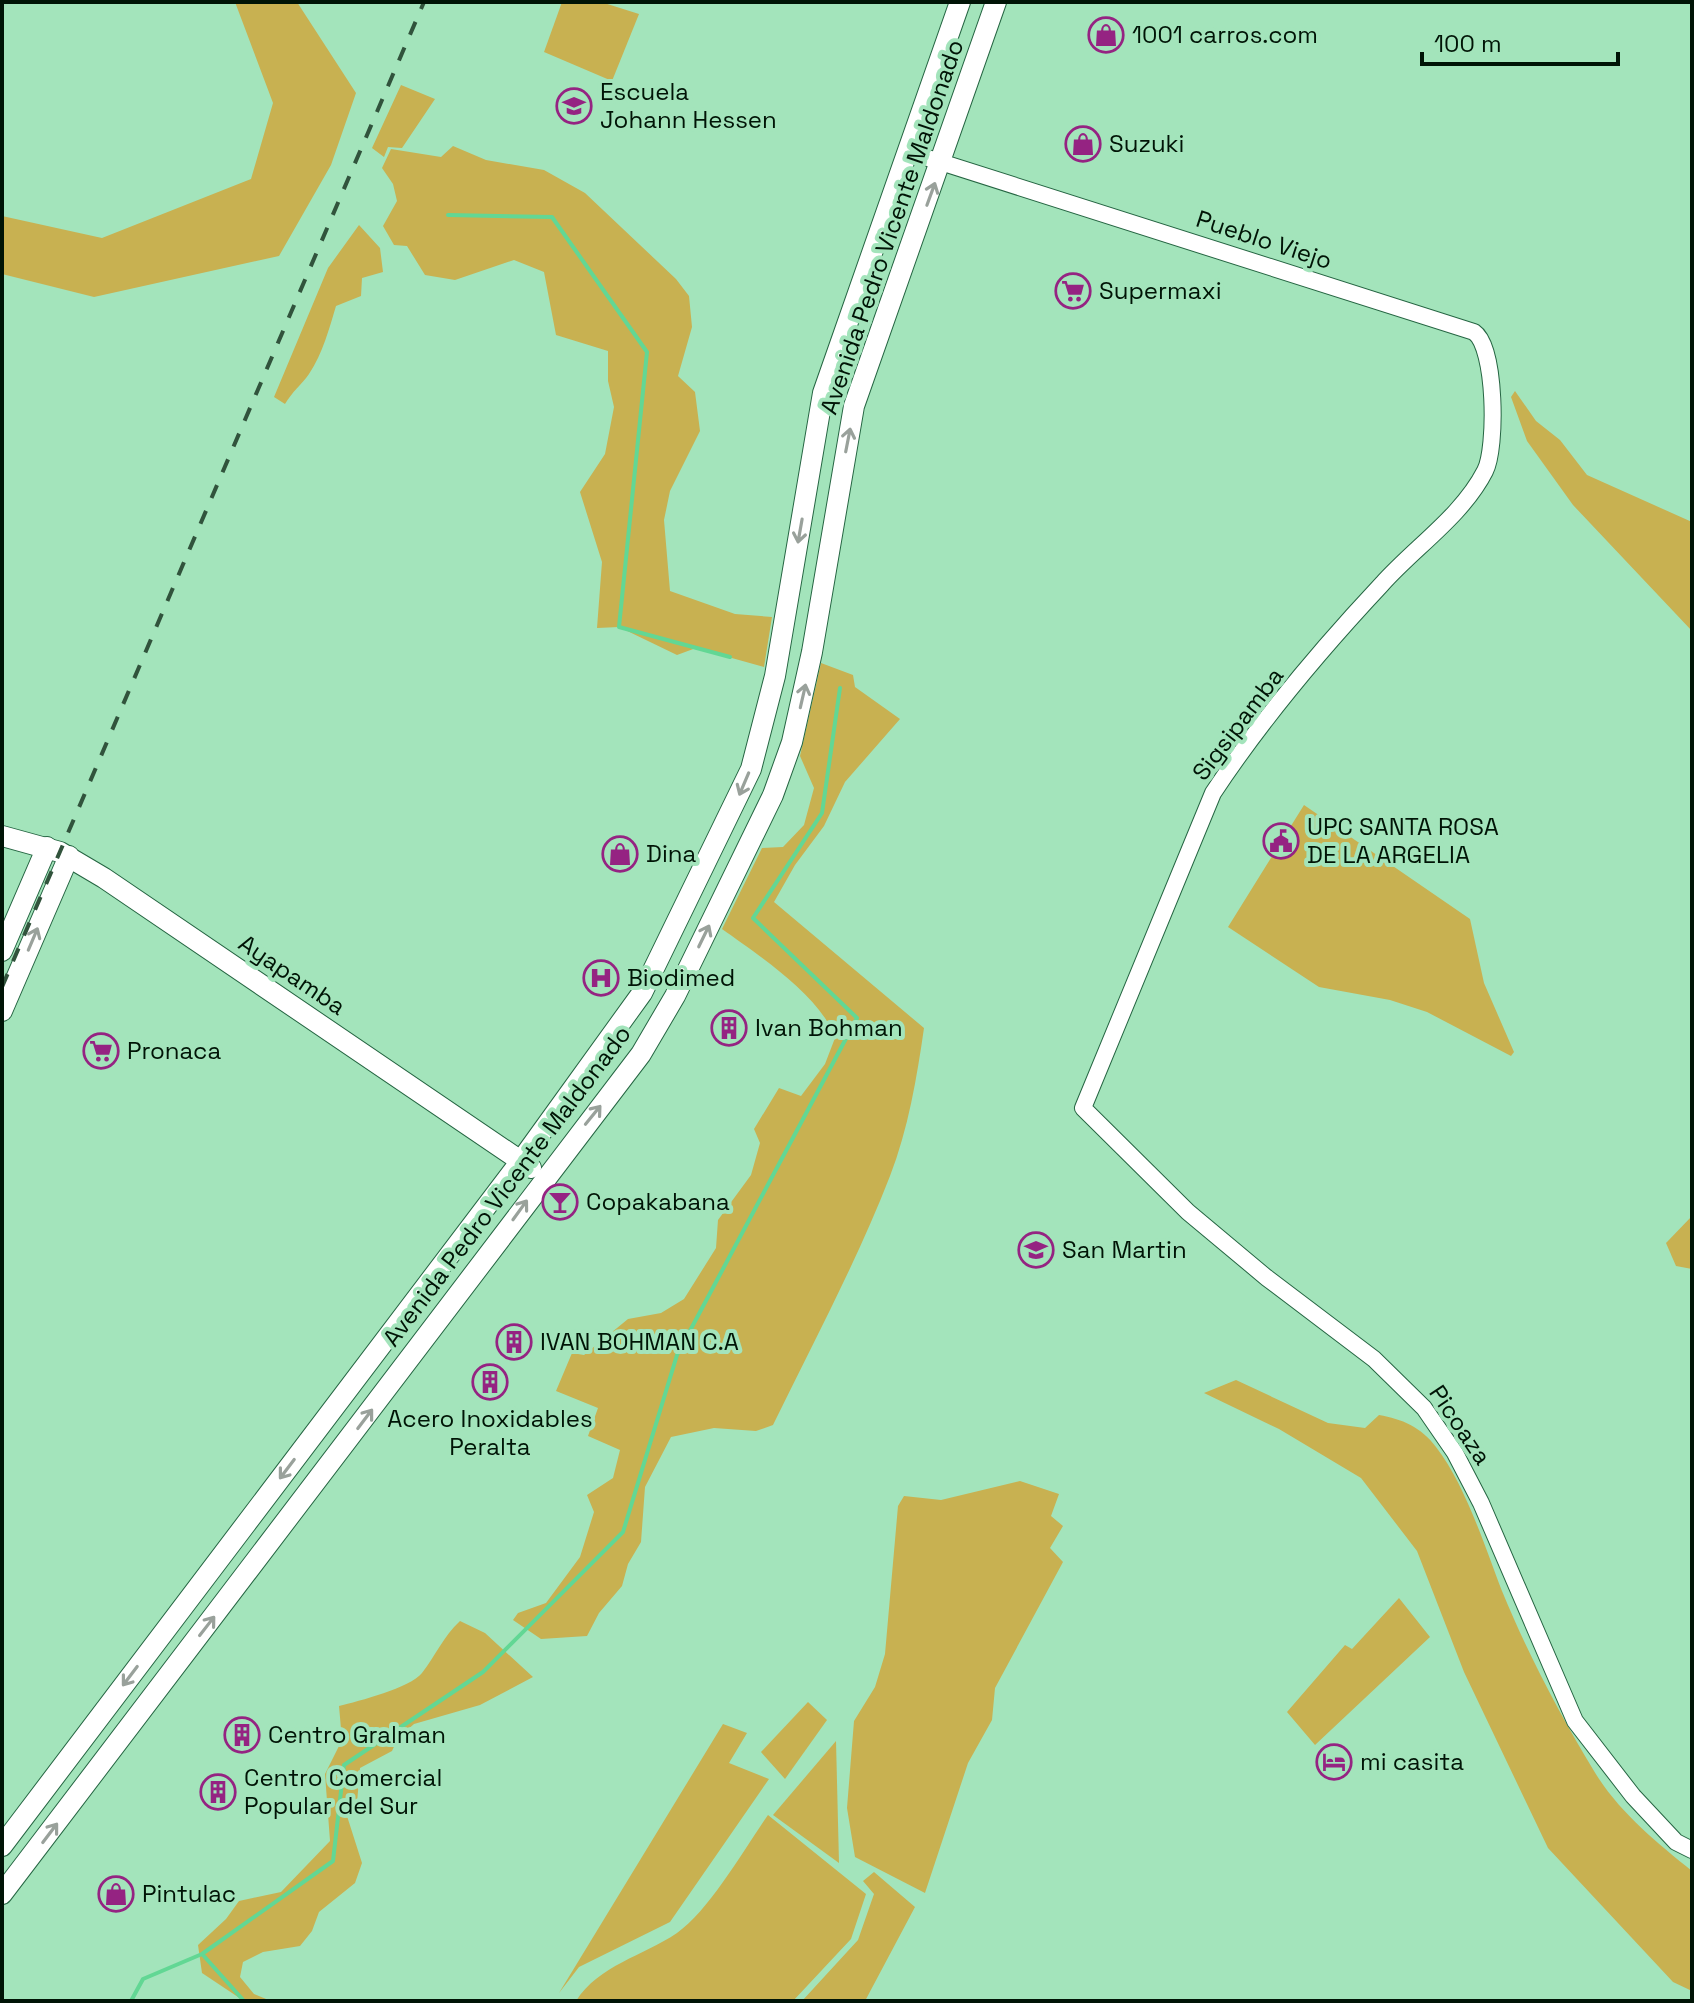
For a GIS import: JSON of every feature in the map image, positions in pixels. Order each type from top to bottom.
[{"type":"main road","name":"Avenida Pedro Vicente Maldonado","points":[[2,1846],[520,1162],[642,993],[751,769],[775,676],[823,393],[960,2]]},
{"type":"main road","name":"Avenida Pedro Vicente Maldonado","points":[[2,1894],[443,1317],[545,1175],[641,1054],[675,996],[773,795],[792,742],[812,652],[854,406],[996,2]]},
{"type":"main road","name":"Ayapamba","points":[[2,836],[69,856],[520,1162],[545,1175]]},
{"type":"main road","points":[[2,951],[47,847]]},
{"type":"main road","points":[[2,1011],[69,856]]},
{"type":"street","name":"Pueblo Viejo","points":[[909,152],[1474,332],[1486,345],[1494,439],[1490,462]]},
{"type":"street","name":"Sigsipamba","points":[[1083,1108],[1213,793],[1242,751],[1382,584],[1467,499],[1490,462]]},
{"type":"street","name":"Picoaza","points":[[1083,1108],[1188,1212],[1258,1271],[1374,1359],[1424,1408],[1455,1453],[1481,1503],[1575,1721],[1633,1796],[1676,1842],[1692,1850]]},
{"type":"shaded area","points":[[235,2],[297,2],[356,93],[331,165],[279,256],[94,297],[2,274],[2,216],[102,238],[251,179],[273,103]]},
{"type":"shaded area","points":[[562,2],[601,2],[639,14],[612,81],[544,52]]},
{"type":"shaded area","points":[[401,85],[435,99],[402,148],[388,147],[384,157],[372,148]]},
{"type":"shaded area","points":[[453,146],[486,160],[544,170],[585,193],[676,279],[689,296],[692,327],[678,376],[695,392],[700,431],[670,491],[664,520],[670,591],[735,614],[772,617],[764,667],[696,648],[677,655],[619,627],[597,628],[602,562],[580,492],[605,454],[614,407],[608,381],[608,351],[556,335],[544,272],[514,260],[455,280],[425,275],[407,246],[394,245],[383,226],[397,201],[393,184],[382,168],[391,149],[441,157]]},
{"type":"shaded area","points":[[359,225],[380,248],[383,272],[362,278],[361,296],[336,306],[314,366],[285,404],[274,397],[328,268]]},
{"type":"shaded area","points":[[1515,391],[1536,421],[1560,440],[1587,475],[1692,522],[1692,631],[1573,505],[1527,441],[1511,397]]},
{"type":"shaded area","points":[[821,663],[853,675],[855,687],[900,719],[845,782],[824,826],[795,865],[774,902],[924,1028],[902,1140],[863,1239],[773,1425],[756,1431],[714,1428],[671,1437],[645,1487],[641,1542],[628,1564],[622,1586],[599,1613],[587,1636],[541,1639],[513,1620],[518,1613],[546,1603],[580,1557],[594,1512],[587,1495],[613,1478],[620,1450],[588,1436],[598,1408],[556,1391],[572,1353],[584,1355],[628,1319],[661,1313],[684,1299],[716,1248],[718,1220],[751,1175],[760,1143],[754,1129],[779,1088],[801,1096],[825,1064],[835,1038],[817,1007],[803,992],[722,929],[762,848],[783,847],[804,825],[814,788],[800,756]]},
{"type":"shaded area","points":[[1304,805],[1470,919],[1484,983],[1514,1052],[1511,1056],[1427,1012],[1390,1000],[1319,987],[1228,927]]},
{"type":"shaded area","points":[[1692,1216],[1692,1269],[1676,1266],[1666,1243]]},
{"type":"shaded area","points":[[1236,1380],[1328,1423],[1365,1428],[1379,1415],[1396,1419],[1417,1429],[1436,1447],[1465,1497],[1533,1660],[1594,1771],[1626,1813],[1692,1871],[1692,1991],[1673,1982],[1548,1848],[1464,1672],[1417,1551],[1361,1478],[1279,1429],[1204,1393]]},
{"type":"shaded area","points":[[1020,1481],[1059,1494],[1051,1516],[1063,1526],[1050,1548],[1063,1562],[995,1688],[992,1720],[968,1763],[925,1893],[855,1857],[847,1808],[854,1721],[875,1687],[885,1654],[898,1506],[904,1496],[941,1500]]},
{"type":"shaded area","points":[[1399,1598],[1430,1637],[1315,1745],[1287,1712],[1345,1645],[1352,1649]]},
{"type":"shaded area","points":[[460,1621],[485,1633],[533,1677],[480,1705],[414,1724],[398,1738],[392,1751],[360,1768],[357,1803],[347,1816],[362,1863],[355,1883],[319,1912],[312,1931],[300,1946],[263,1952],[243,1962],[240,1977],[254,1994],[271,2001],[244,2001],[202,1973],[198,1945],[226,1919],[239,1901],[281,1892],[330,1841],[325,1774],[342,1740],[339,1706],[384,1693],[416,1679]]},
{"type":"shaded area","points":[[808,1702],[827,1720],[785,1779],[761,1752]]},
{"type":"shaded area","points":[[723,1724],[747,1733],[729,1763],[769,1779],[670,1922],[579,1967],[559,1993]]},
{"type":"shaded area","points":[[836,1741],[839,1863],[773,1815]]},
{"type":"shaded area","points":[[768,1815],[866,1894],[851,1939],[793,2001],[576,2001],[597,1978],[664,1941],[689,1923],[714,1895]]},
{"type":"shaded area","points":[[874,1872],[915,1907],[865,2001],[802,2001],[858,1940],[874,1894],[863,1881]]},
{"type":"waterway","points":[[448,215],[552,217],[647,352],[619,627],[730,657]]},
{"type":"waterway","points":[[131,2001],[143,1979],[202,1954],[333,1861],[344,1765],[483,1672],[623,1532],[677,1355],[857,1018],[753,918],[822,813],[840,688]]},
{"type":"waterway","points":[[203,1955],[244,2001]]},
{"type":"railway","points":[[2,987],[424,2]]},
{"type":"place","name":"1001 carros.com","points":[[1106,35]]},
{"type":"place","name":"Escuela Johann Hessen","points":[[574,106]]},
{"type":"place","name":"Suzuki","points":[[1083,144]]},
{"type":"place","name":"Supermaxi","points":[[1073,291]]},
{"type":"place","name":"UPC SANTA ROSA DE LA ARGELIA","points":[[1281,841]]},
{"type":"place","name":"Dina","points":[[620,854]]},
{"type":"place","name":"Biodimed","points":[[601,978]]},
{"type":"place","name":"Ivan Bohman","points":[[729,1028]]},
{"type":"place","name":"Pronaca","points":[[101,1051]]},
{"type":"place","name":"Copakabana","points":[[560,1202]]},
{"type":"place","name":"San Martin","points":[[1036,1250]]},
{"type":"place","name":"IVAN BOHMAN C.A","points":[[514,1342]]},
{"type":"place","name":"Acero Inoxidables Peralta","points":[[490,1382]]},
{"type":"place","name":"Centro Gralman","points":[[242,1735]]},
{"type":"place","name":"mi casita","points":[[1334,1762]]},
{"type":"place","name":"Centro Comercial Popular del Sur","points":[[218,1792]]},
{"type":"place","name":"Pintulac","points":[[116,1894]]}]
